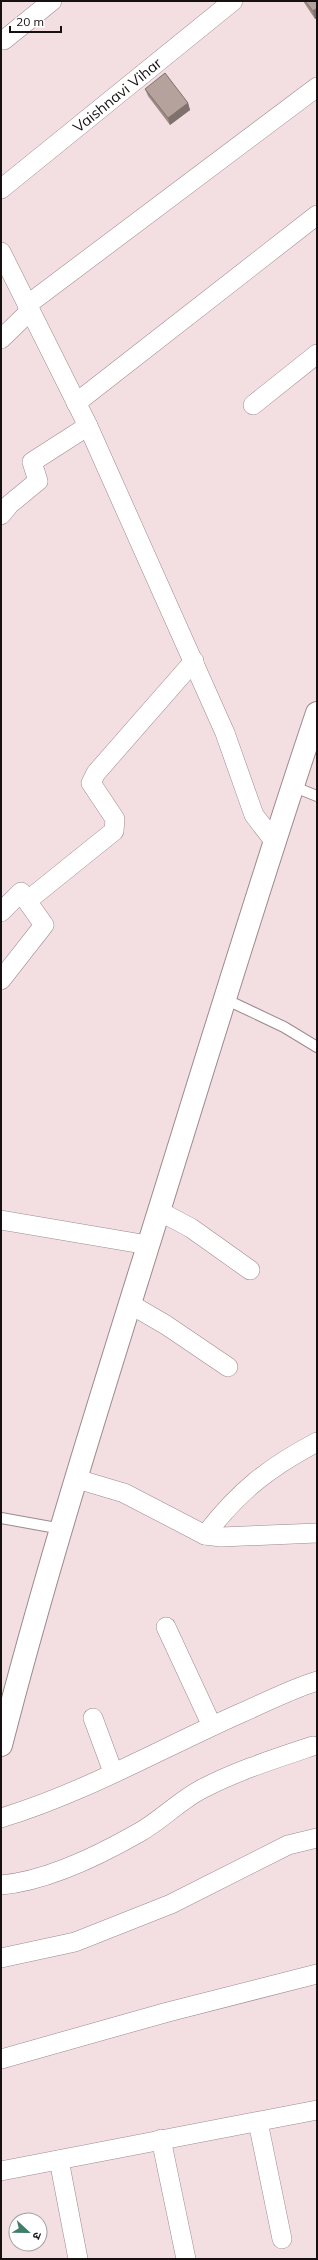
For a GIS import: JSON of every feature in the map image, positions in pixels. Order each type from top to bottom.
[{"type":"street","points":[[4,40],[52,1]]},
{"type":"street","name":"Vaishnavi Vihar","points":[[1,189],[233,1]]},
{"type":"street","points":[[1,339],[28,308],[317,87]]},
{"type":"street","points":[[76,403],[317,215]]},
{"type":"street","points":[[1,252],[88,426],[194,661],[225,733],[254,815],[274,841]]},
{"type":"street","points":[[253,405],[317,354]]},
{"type":"street","points":[[1,515],[10,504],[38,481],[32,462],[88,426]]},
{"type":"street","points":[[27,901],[114,831],[115,819],[91,783],[96,773],[194,661]]},
{"type":"street","points":[[1,1745],[62,1529],[148,1245],[274,841],[317,713]]},
{"type":"street","points":[[1,912],[21,892],[44,925],[1,980]]},
{"type":"street","points":[[159,1211],[191,1228],[250,1270]]},
{"type":"street","points":[[1,1220],[148,1245]]},
{"type":"street","points":[[130,1304],[166,1325],[228,1367]]},
{"type":"street","points":[[206,1535],[225,1509],[251,1483],[283,1460],[317,1442]]},
{"type":"street","points":[[77,1479],[124,1493],[206,1535],[221,1537],[317,1533]]},
{"type":"street","points":[[166,1626],[212,1726]]},
{"type":"street","points":[[1,1818],[39,1806],[212,1726],[301,1686],[317,1681]]},
{"type":"street","points":[[93,1718],[113,1772]]},
{"type":"street","points":[[1,1885],[18,1884],[68,1868],[140,1832],[198,1791],[243,1769],[313,1746]]},
{"type":"street","points":[[1,1958],[75,1942],[172,1904],[288,1845],[317,1838]]},
{"type":"street","points":[[1,2058],[168,2012],[317,1974]]},
{"type":"street","points":[[1,2171],[160,2139],[317,2110]]},
{"type":"street","points":[[258,2122],[282,2239]]},
{"type":"street","points":[[160,2139],[186,2259]]},
{"type":"street","points":[[59,2160],[78,2259]]},
{"type":"lane","points":[[292,786],[317,796]]},
{"type":"lane","points":[[225,999],[284,1027],[317,1047]]},
{"type":"lane","points":[[1,1518],[62,1529]]},
{"type":"building","points":[[305,1],[317,1],[317,8],[313,11]]},
{"type":"building","points":[[165,73],[188,103],[168,118],[145,89]]}]
